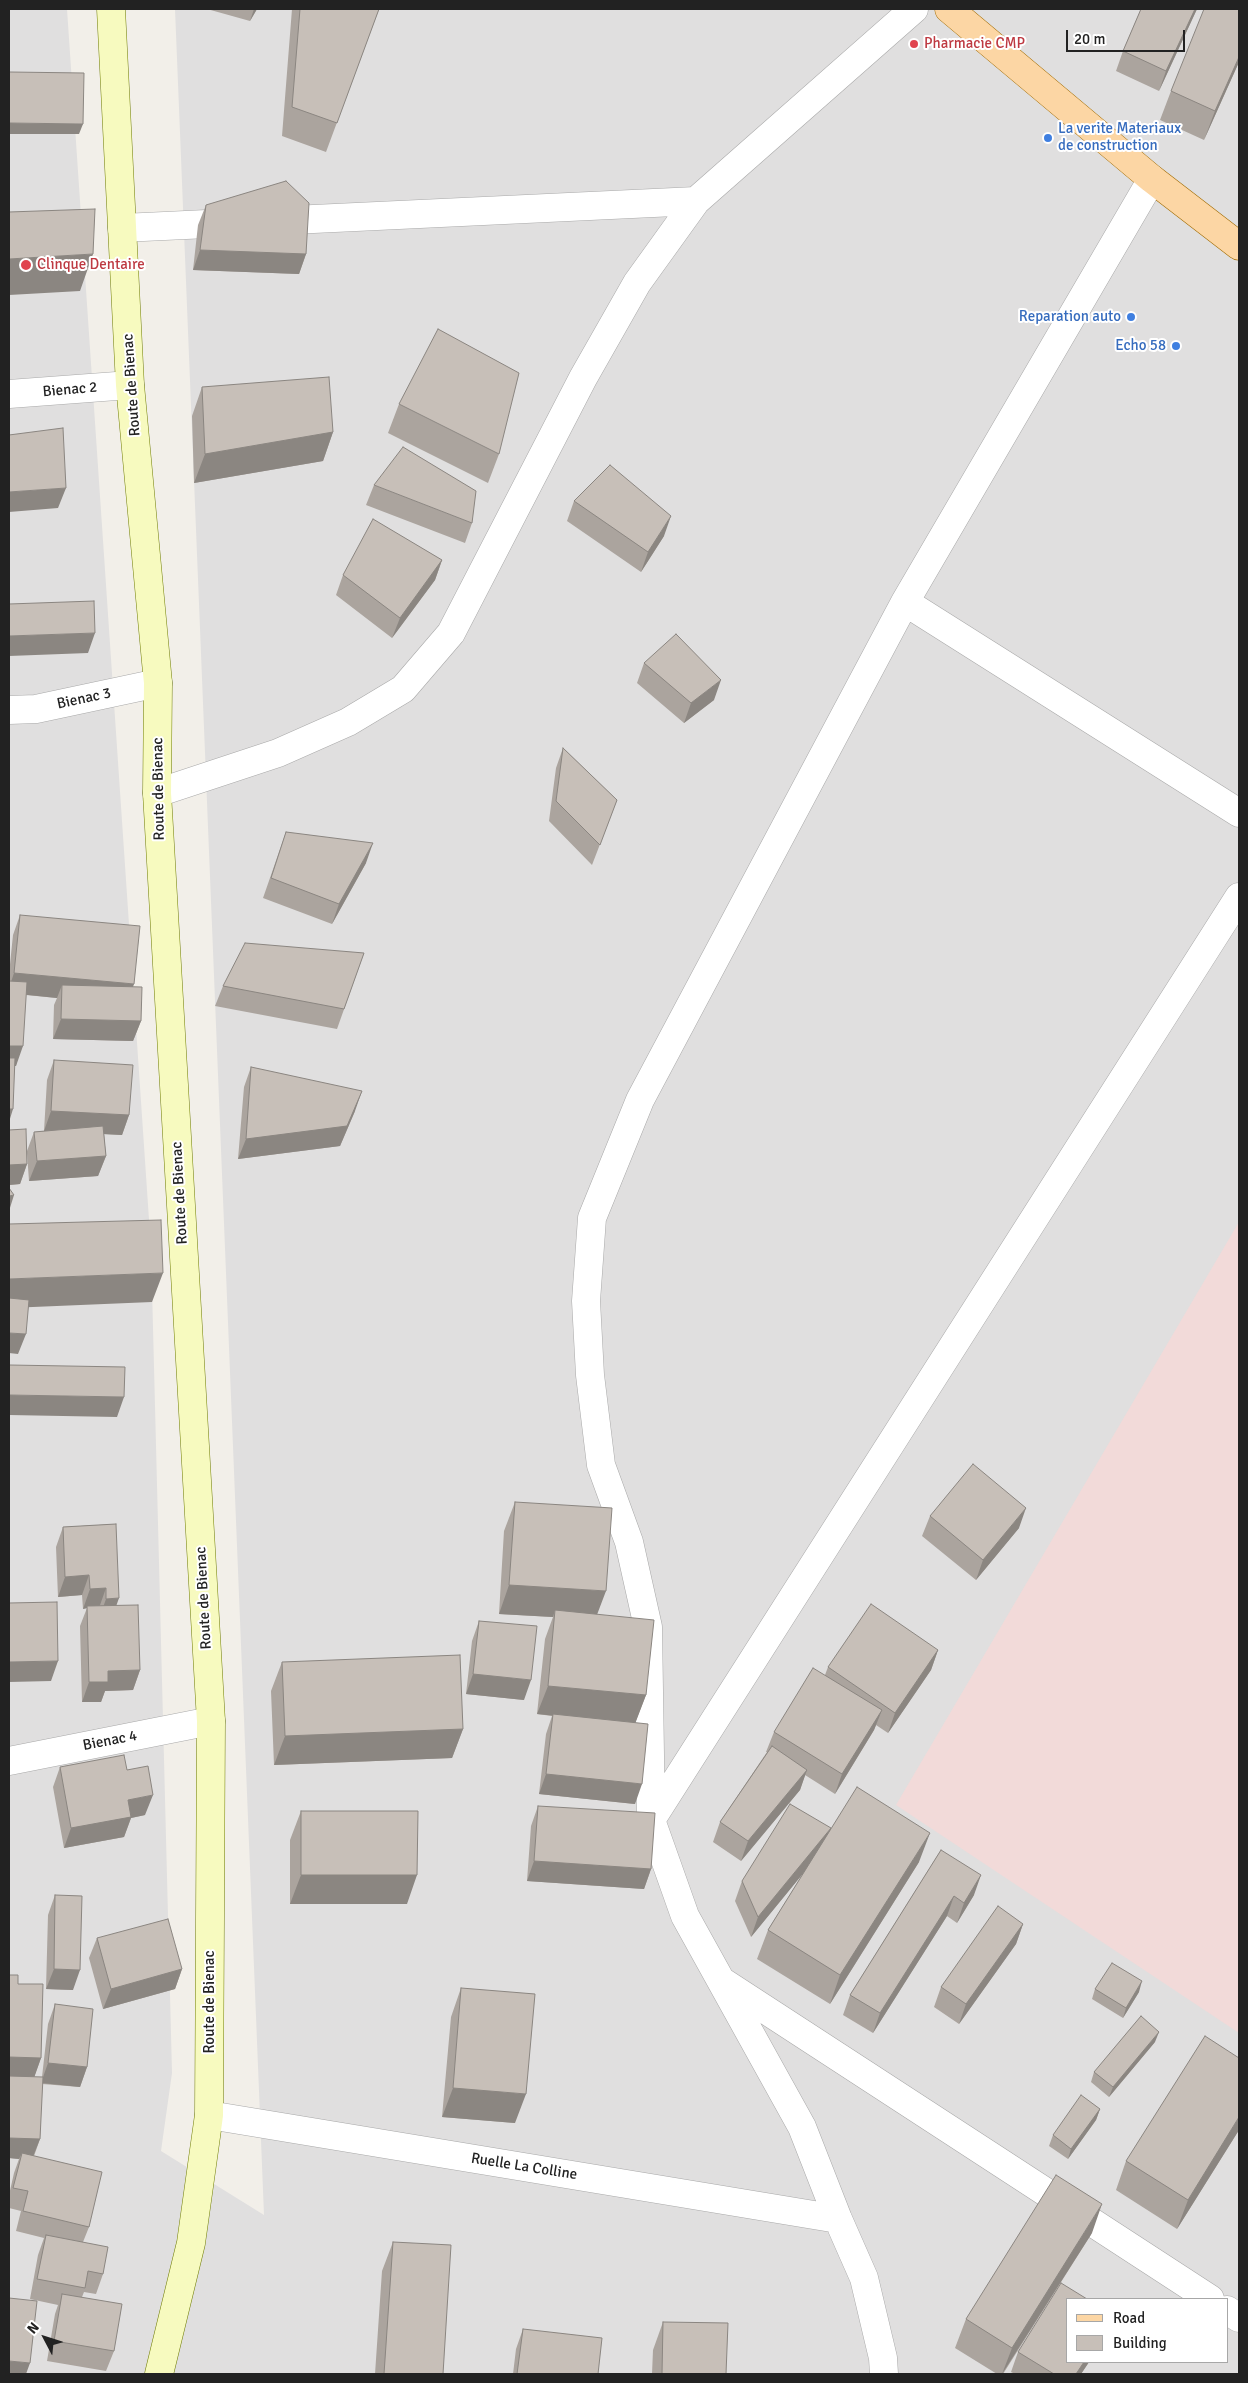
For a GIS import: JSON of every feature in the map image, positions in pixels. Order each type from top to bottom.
[{"type":"main road","name":"Route de Bienac","points":[[111,9],[130,385],[158,683],[156,793],[211,1721],[209,2115],[191,2243],[163,2373]]},
{"type":"main road","points":[[949,9],[1152,179],[1239,246]]},
{"type":"street","points":[[156,793],[278,753],[348,722],[403,689],[451,634],[583,378],[637,283],[696,201],[914,9]]},
{"type":"street","points":[[884,2374],[883,2358],[864,2278],[838,2219],[802,2127],[685,1916],[651,1820],[648,1627],[629,1542],[601,1465],[590,1375],[586,1300],[592,1218],[640,1100],[905,602],[1152,179]]},
{"type":"street","points":[[122,228],[696,201]]},
{"type":"street","name":"Bienac 2","points":[[9,394],[130,385]]},
{"type":"street","points":[[905,602],[1239,813]]},
{"type":"street","name":"Bienac 3","points":[[9,710],[36,709],[158,683]]},
{"type":"street","points":[[651,1820],[1239,897]]},
{"type":"street","name":"Bienac 4","points":[[9,1761],[211,1721]]},
{"type":"street","points":[[720,1980],[1208,2298]]},
{"type":"street","name":"Ruelle La Colline","points":[[209,2115],[838,2219]]},
{"type":"street","points":[[1228,2311],[1239,2318]]},
{"type":"shaded area","points":[[9,9],[67,9],[151,1249],[172,2073],[161,2151],[264,2215],[175,9],[1239,9],[1239,2374],[9,2374]]},
{"type":"shaded area","points":[[1239,1222],[1239,2033],[896,1805]]},
{"type":"building","points":[[300,9],[379,9],[337,123],[292,107]]},
{"type":"building","points":[[1141,9],[1195,9],[1166,71],[1123,51]]},
{"type":"building","points":[[1204,9],[1239,9],[1239,57],[1215,111],[1171,91]]},
{"type":"building","points":[[9,72],[84,73],[83,124],[9,123]]},
{"type":"building","points":[[286,181],[309,203],[306,254],[200,250],[206,205]]},
{"type":"building","points":[[95,209],[93,254],[9,259],[9,212]]},
{"type":"building","points":[[438,329],[519,373],[499,454],[399,404]]},
{"type":"building","points":[[329,377],[333,432],[205,454],[202,387]]},
{"type":"building","points":[[63,428],[66,488],[9,492],[9,435]]},
{"type":"building","points":[[403,447],[476,491],[472,523],[374,485]]},
{"type":"building","points":[[610,465],[671,516],[648,552],[574,501]]},
{"type":"building","points":[[373,519],[442,560],[400,618],[343,575]]},
{"type":"building","points":[[94,601],[95,633],[9,636],[9,604]]},
{"type":"building","points":[[676,634],[721,680],[691,703],[644,663]]},
{"type":"building","points":[[563,748],[617,800],[600,845],[556,801]]},
{"type":"building","points":[[286,832],[373,843],[339,904],[271,878]]},
{"type":"building","points":[[20,915],[140,926],[134,984],[14,973]]},
{"type":"building","points":[[245,943],[364,953],[344,1009],[223,986]]},
{"type":"building","points":[[9,981],[27,982],[23,1046],[9,1046]]},
{"type":"building","points":[[62,985],[142,987],[141,1021],[61,1019]]},
{"type":"building","points":[[9,1058],[15,1058],[13,1109],[9,1109]]},
{"type":"building","points":[[54,1060],[133,1065],[129,1115],[51,1111]]},
{"type":"building","points":[[251,1067],[362,1091],[347,1126],[246,1139]]},
{"type":"building","points":[[103,1126],[106,1156],[37,1161],[34,1132]]},
{"type":"building","points":[[26,1129],[27,1164],[9,1165],[9,1130]]},
{"type":"building","points":[[9,1188],[14,1195],[9,1196]]},
{"type":"building","points":[[161,1220],[163,1273],[9,1279],[9,1224]]},
{"type":"building","points":[[9,1298],[29,1300],[26,1334],[9,1333]]},
{"type":"building","points":[[9,1365],[125,1367],[124,1397],[9,1395]]},
{"type":"building","points":[[973,1464],[1026,1508],[983,1560],[930,1516]]},
{"type":"building","points":[[515,1502],[612,1508],[606,1591],[509,1585]]},
{"type":"building","points":[[116,1524],[119,1598],[106,1599],[106,1588],[90,1589],[89,1575],[65,1577],[63,1527]]},
{"type":"building","points":[[57,1602],[58,1661],[9,1662],[9,1603]]},
{"type":"building","points":[[871,1604],[938,1650],[895,1713],[828,1667]]},
{"type":"building","points":[[138,1605],[140,1670],[108,1671],[108,1682],[89,1682],[87,1606]]},
{"type":"building","points":[[555,1610],[654,1620],[646,1695],[548,1686]]},
{"type":"building","points":[[479,1621],[537,1626],[531,1680],[473,1674]]},
{"type":"building","points":[[460,1655],[463,1729],[285,1736],[282,1662]]},
{"type":"building","points":[[813,1668],[882,1710],[842,1774],[774,1732]]},
{"type":"building","points":[[553,1714],[648,1724],[642,1784],[546,1774]]},
{"type":"building","points":[[772,1746],[807,1770],[748,1841],[720,1822]]},
{"type":"building","points":[[124,1755],[127,1770],[148,1766],[153,1795],[128,1800],[131,1817],[71,1828],[60,1767]]},
{"type":"building","points":[[857,1787],[930,1833],[840,1975],[768,1930]]},
{"type":"building","points":[[790,1804],[831,1828],[758,1917],[742,1881]]},
{"type":"building","points":[[538,1806],[655,1813],[651,1869],[534,1861]]},
{"type":"building","points":[[301,1811],[418,1811],[417,1875],[301,1875]]},
{"type":"building","points":[[941,1850],[981,1875],[964,1903],[954,1896],[880,2013],[850,1995]]},
{"type":"building","points":[[55,1895],[82,1896],[80,1970],[54,1969]]},
{"type":"building","points":[[998,1906],[1023,1924],[966,2004],[941,1987]]},
{"type":"building","points":[[168,1919],[182,1969],[111,1989],[97,1938]]},
{"type":"building","points":[[1112,1963],[1142,1981],[1126,2008],[1095,1989]]},
{"type":"building","points":[[9,1975],[18,1975],[18,1984],[43,1984],[41,2058],[9,2057]]},
{"type":"building","points":[[461,1988],[535,1994],[526,2094],[453,2088]]},
{"type":"building","points":[[55,2004],[93,2009],[87,2067],[48,2063]]},
{"type":"building","points":[[1141,2016],[1159,2032],[1113,2087],[1094,2072]]},
{"type":"building","points":[[1205,2036],[1239,2058],[1239,2117],[1188,2200],[1126,2161]]},
{"type":"building","points":[[9,2076],[43,2077],[40,2139],[9,2138]]},
{"type":"building","points":[[1081,2095],[1100,2109],[1071,2149],[1053,2135]]},
{"type":"building","points":[[22,2153],[102,2172],[89,2227],[23,2211],[28,2191],[13,2188]]},
{"type":"building","points":[[1056,2175],[1102,2204],[1012,2348],[966,2319]]},
{"type":"building","points":[[46,2235],[108,2247],[103,2274],[88,2271],[85,2288],[37,2279]]},
{"type":"building","points":[[393,2242],[451,2245],[443,2374],[384,2374]]},
{"type":"building","points":[[1061,2283],[1085,2298],[1066,2298],[1066,2363],[1083,2363],[1076,2374],[1054,2374],[1018,2352]]},
{"type":"building","points":[[62,2294],[122,2304],[114,2351],[54,2341]]},
{"type":"building","points":[[9,2298],[37,2301],[30,2363],[9,2361]]},
{"type":"building","points":[[663,2322],[728,2323],[726,2374],[662,2374]]},
{"type":"building","points":[[523,2329],[602,2338],[598,2374],[517,2374]]},
{"type":"place","name":"Pharmacie CMP","points":[[914,44]]},
{"type":"place","name":"La verite Materiaux de construction","points":[[1048,138]]},
{"type":"place","name":"Clinque Dentaire","points":[[26,265]]},
{"type":"place","name":"Reparation auto","points":[[1131,317]]},
{"type":"place","name":"Echo 58","points":[[1176,346]]}]
